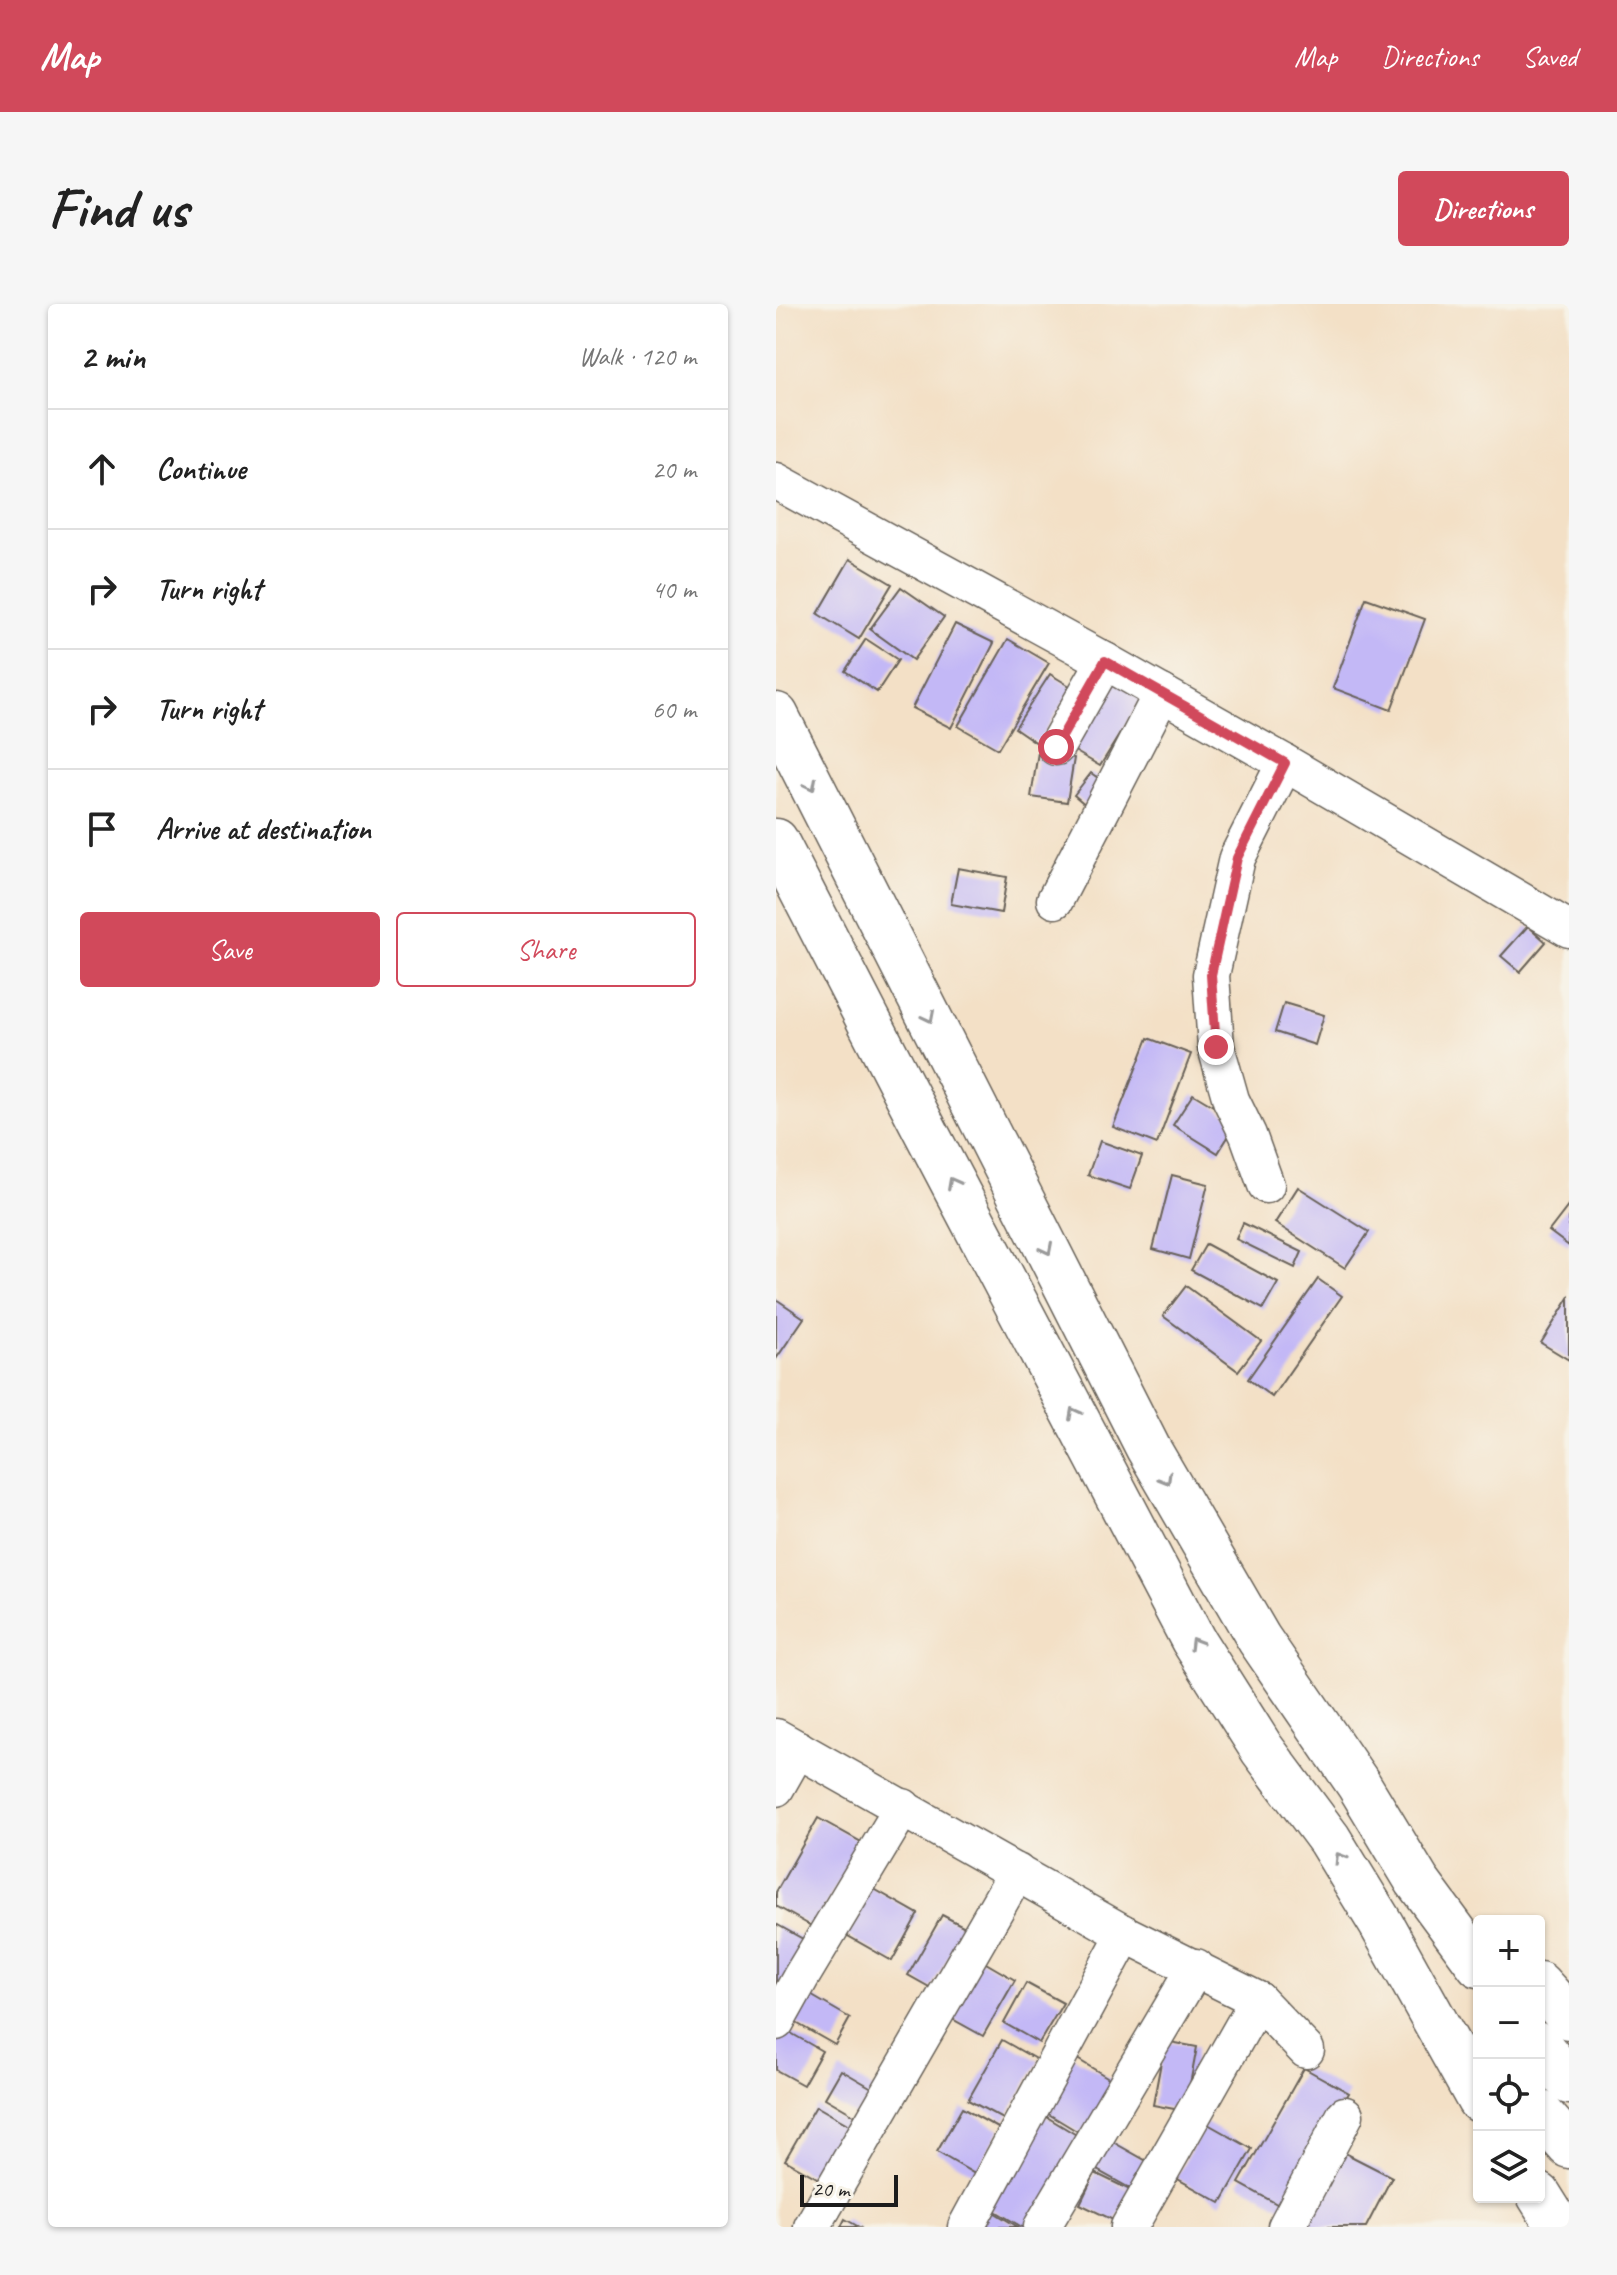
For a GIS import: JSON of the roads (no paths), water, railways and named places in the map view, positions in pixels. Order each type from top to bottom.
[{"type":"highway","points":[[776,715],[1148,1448],[1259,1639],[1359,1785],[1417,1881],[1473,1957]]},
{"type":"highway","points":[[776,841],[1193,1640],[1262,1749],[1329,1839],[1381,1924],[1473,2089]]},
{"type":"highway","points":[[1359,1785],[1477,1915]]},
{"type":"highway","points":[[1381,1924],[1473,2034]]},
{"type":"highway","points":[[1542,1987],[1569,2017]]},
{"type":"highway","points":[[1545,2052],[1569,2082]]},
{"type":"highway","points":[[1545,2119],[1569,2146]]},
{"type":"highway","points":[[1544,2203],[1559,2227]]},
{"type":"street","points":[[776,481],[1162,693],[1569,929]]},
{"type":"street","points":[[1056,747],[1105,661]]},
{"type":"street","points":[[1055,900],[1162,693]]},
{"type":"street","points":[[1266,1185],[1231,1100],[1216,1047],[1211,975],[1237,858],[1285,763]]},
{"type":"street","points":[[776,1788],[787,1743],[1125,1934],[1258,2000],[1306,2050]]},
{"type":"street","points":[[776,2022],[903,1807]]},
{"type":"street","points":[[812,2227],[1017,1872]]},
{"type":"street","points":[[966,2227],[1125,1934]]},
{"type":"street","points":[[1042,2227],[1196,1967]]},
{"type":"street","points":[[1129,2227],[1258,2000]]},
{"type":"street","points":[[1286,2227],[1345,2115]]}]
